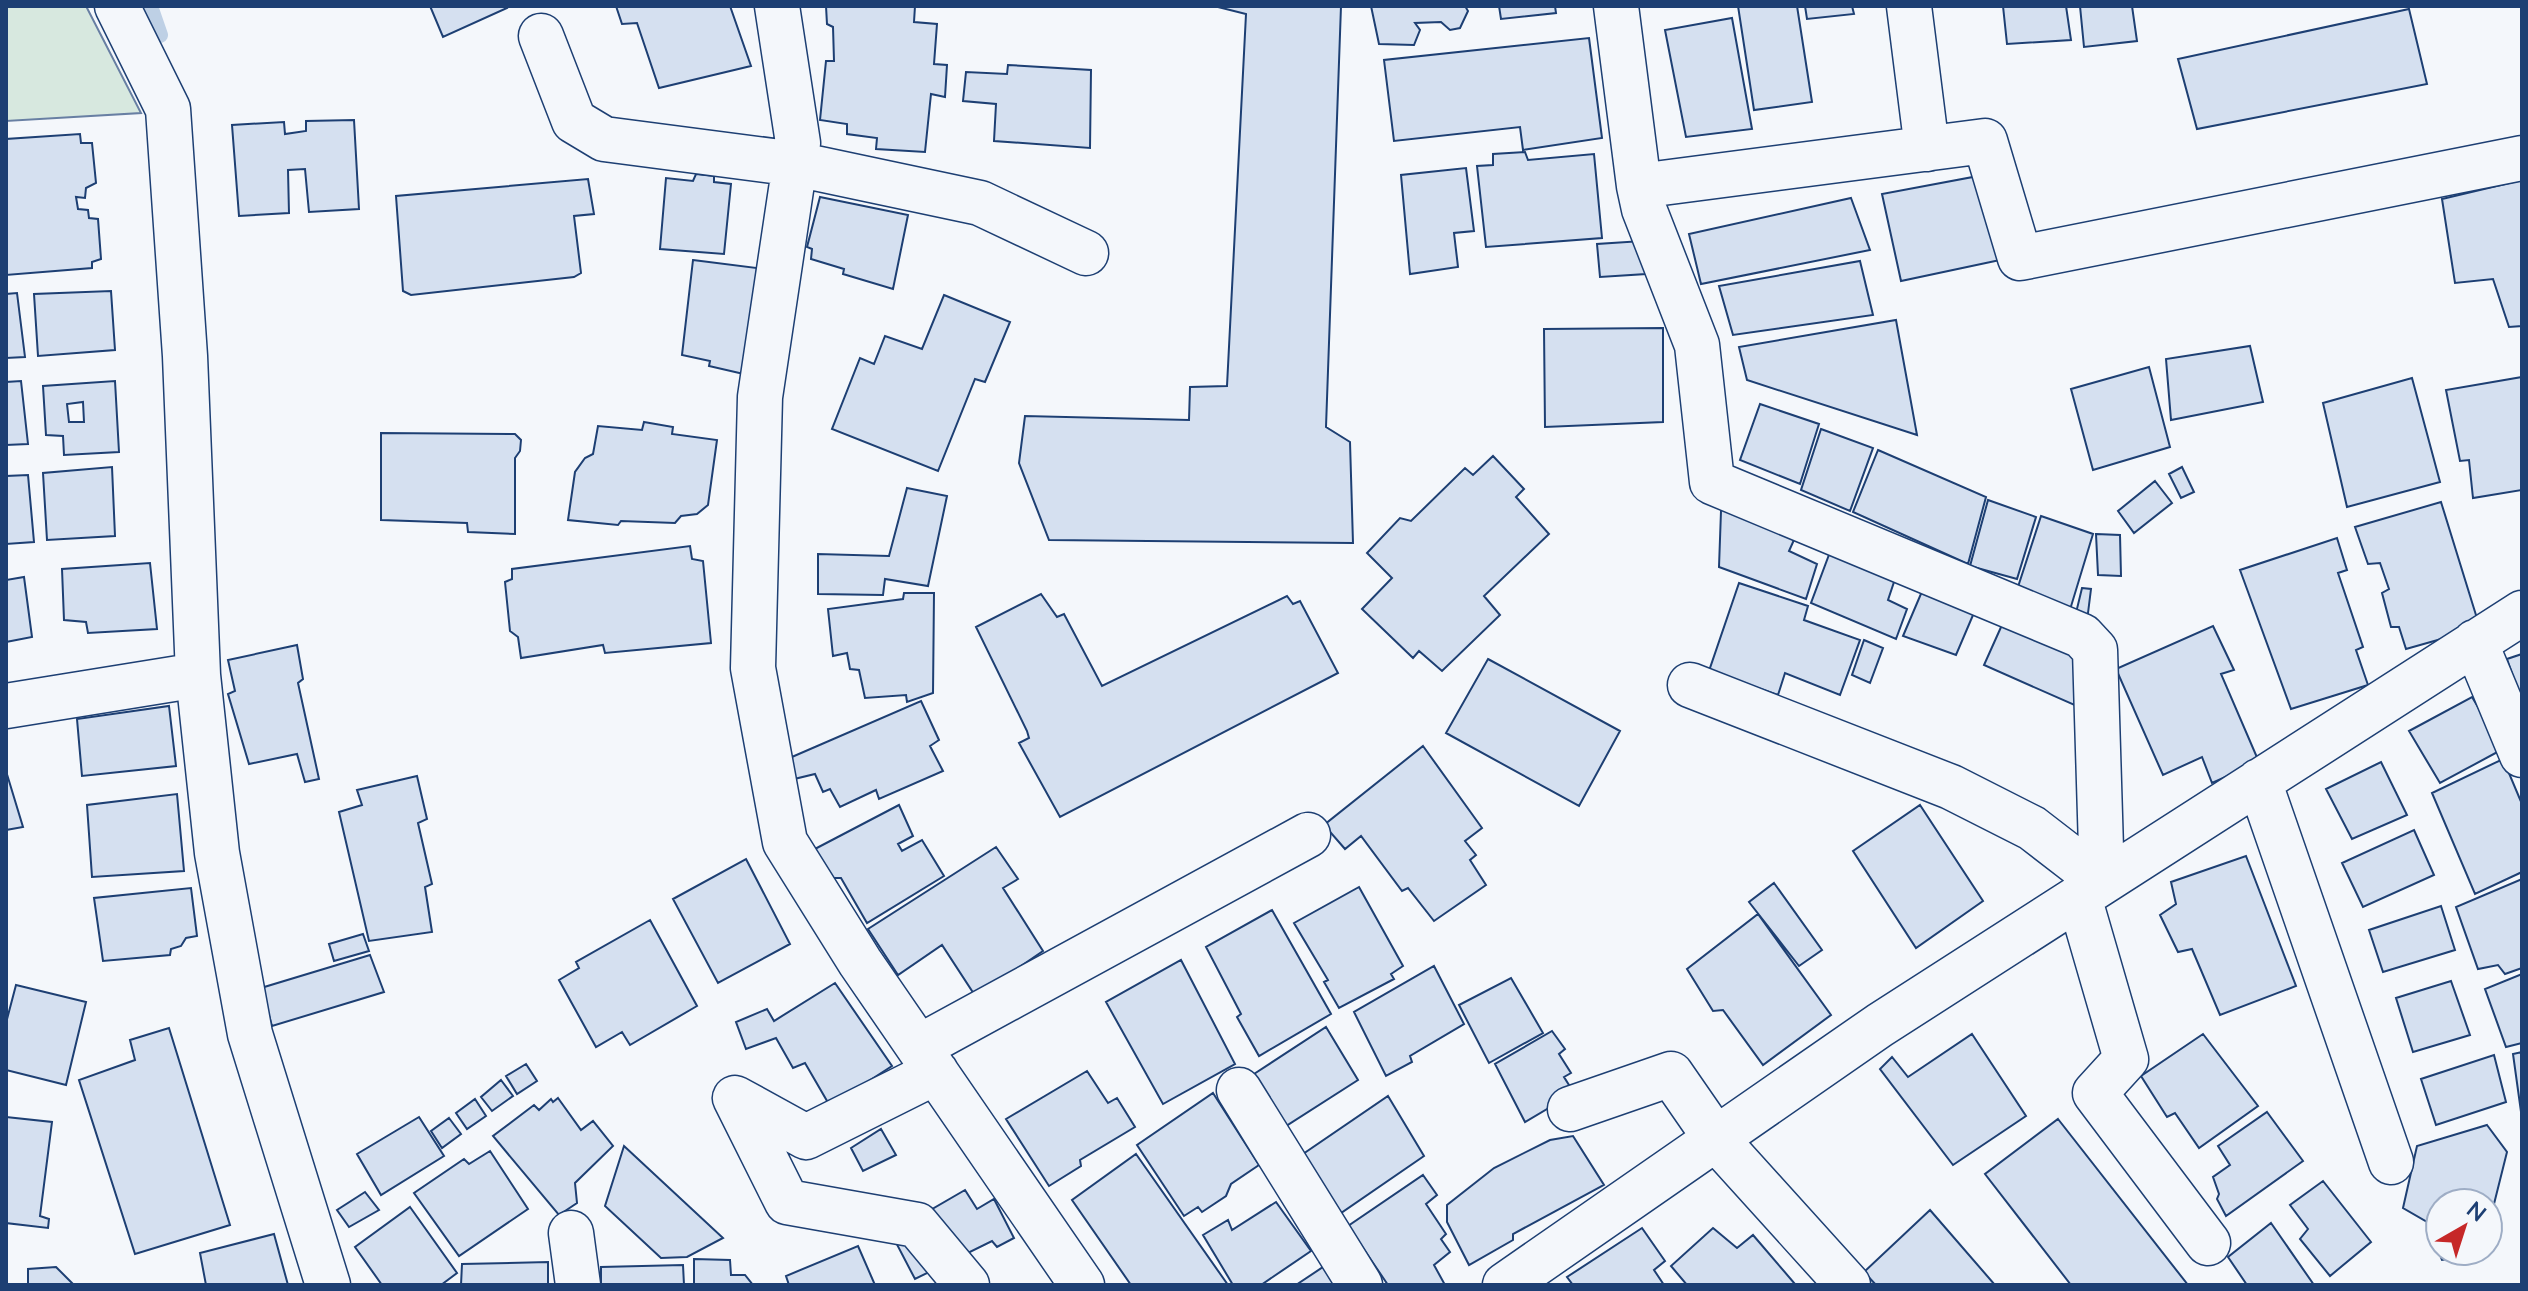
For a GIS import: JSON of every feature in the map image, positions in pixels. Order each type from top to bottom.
[{"type":"street","points":[[117,6],[168,109],[185,356],[198,675],[217,853],[250,1034],[328,1285]]},
{"type":"street","points":[[777,6],[798,143],[760,397],[753,668],[785,842],[927,1060],[1082,1285]]},
{"type":"street","points":[[1616,6],[1639,186],[1644,209],[1697,345],[1712,482],[2082,636],[2095,650],[2090,889],[2126,1059],[2095,1093],[2208,1243]]},
{"type":"street","points":[[1909,6],[1927,149]]},
{"type":"street","points":[[541,36],[574,121],[604,139],[796,164],[980,203],[1086,253]]},
{"type":"street","points":[[1639,186],[1985,141],[2020,258],[2522,158]]},
{"type":"street","points":[[1505,1285],[1880,1025],[2522,613]]},
{"type":"street","points":[[2475,642],[2522,755]]},
{"type":"street","points":[[6,706],[198,675]]},
{"type":"street","points":[[1690,685],[1951,787],[2032,828],[2090,889]]},
{"type":"street","points":[[2259,781],[2391,1162]]},
{"type":"street","points":[[967,1285],[917,1225],[787,1202],[735,1098],[806,1137],[927,1060],[1308,835]]},
{"type":"street","points":[[1570,1109],[1671,1074],[1716,1139],[1848,1285]]},
{"type":"street","points":[[1239,1090],[1360,1285]]},
{"type":"street","points":[[571,1233],[578,1285]]},
{"type":"shaded area","points":[[6,6],[86,6],[141,113],[6,121]]},
{"type":"building","points":[[430,6],[506,6],[507,8],[443,37]]},
{"type":"building","points":[[616,6],[730,6],[751,66],[659,88],[637,23],[622,24]]},
{"type":"building","points":[[826,6],[915,6],[914,22],[937,24],[934,64],[947,65],[945,97],[931,94],[925,152],[876,149],[877,138],[847,134],[847,124],[820,120],[826,61],[834,61],[833,27],[827,24]]},
{"type":"building","points":[[1214,6],[1341,6],[1326,427],[1350,442],[1353,543],[1049,540],[1019,463],[1025,416],[1189,420],[1190,387],[1227,386],[1246,14]]},
{"type":"building","points":[[1371,6],[1465,6],[1468,11],[1460,28],[1450,30],[1441,22],[1415,23],[1420,30],[1414,45],[1379,44]]},
{"type":"building","points":[[1499,6],[1555,6],[1556,13],[1501,19]]},
{"type":"building","points":[[1738,6],[1797,6],[1812,102],[1754,110]]},
{"type":"building","points":[[1805,6],[1852,6],[1854,14],[1807,19]]},
{"type":"building","points":[[2003,6],[2066,6],[2071,40],[2007,44]]},
{"type":"building","points":[[2080,6],[2132,6],[2137,41],[2084,47]]},
{"type":"building","points":[[2409,9],[2427,84],[2197,129],[2178,59]]},
{"type":"building","points":[[1732,18],[1752,129],[1686,137],[1665,30]]},
{"type":"building","points":[[1589,38],[1602,138],[1523,150],[1520,127],[1394,141],[1384,60]]},
{"type":"building","points":[[1008,65],[1091,70],[1090,148],[994,141],[996,104],[963,101],[966,72],[1007,74]]},
{"type":"building","points":[[354,120],[359,209],[309,212],[305,169],[288,170],[289,213],[239,216],[232,125],[284,122],[285,134],[306,131],[306,121]]},
{"type":"building","points":[[80,134],[81,143],[92,143],[96,183],[86,188],[85,198],[76,197],[78,209],[88,210],[89,218],[98,219],[101,259],[92,262],[92,268],[6,275],[6,139]]},
{"type":"building","points":[[1525,152],[1528,160],[1594,154],[1602,238],[1486,247],[1477,166],[1493,165],[1493,154]]},
{"type":"building","points":[[1466,168],[1474,231],[1454,233],[1458,267],[1410,274],[1401,175]]},
{"type":"building","points":[[696,174],[714,176],[714,182],[731,184],[724,254],[660,249],[666,178],[693,181]]},
{"type":"building","points":[[1973,177],[2000,260],[1901,281],[1882,194]]},
{"type":"building","points":[[588,179],[594,214],[574,216],[581,273],[574,277],[411,295],[403,291],[396,196]]},
{"type":"building","points":[[2522,180],[2522,326],[2509,327],[2493,279],[2455,283],[2442,199]]},
{"type":"building","points":[[820,197],[908,215],[893,289],[843,274],[844,269],[811,259],[812,249],[807,247]]},
{"type":"building","points":[[1851,198],[1870,250],[1701,284],[1689,234]]},
{"type":"building","points":[[1642,241],[1646,274],[1600,277],[1597,244]]},
{"type":"building","points":[[693,260],[757,268],[748,375],[709,366],[710,361],[682,355]]},
{"type":"building","points":[[1860,261],[1873,315],[1733,335],[1719,286]]},
{"type":"building","points":[[111,291],[115,350],[38,356],[34,294]]},
{"type":"building","points":[[17,293],[25,357],[6,358],[6,294]]},
{"type":"building","points":[[944,295],[1010,322],[985,382],[975,379],[938,471],[832,429],[860,358],[874,364],[885,336],[922,349]]},
{"type":"building","points":[[1896,320],[1917,435],[1747,380],[1739,347]]},
{"type":"building","points":[[1663,328],[1663,422],[1545,427],[1544,329]]},
{"type":"building","points":[[2250,346],[2263,402],[2171,420],[2166,359]]},
{"type":"building","points":[[2149,367],[2170,447],[2093,470],[2071,389]]},
{"type":"building","points":[[2522,377],[2522,490],[2473,498],[2469,460],[2460,461],[2446,390]]},
{"type":"building","points":[[2412,378],[2440,482],[2347,507],[2323,403]]},
{"type":"building","points":[[21,381],[28,444],[6,445],[6,382]]},
{"type":"building","points":[[115,381],[119,452],[64,455],[63,436],[46,435],[43,386]],"holes":[[[83,402],[84,422],[69,422],[67,404]]]},
{"type":"building","points":[[1760,404],[1819,424],[1800,484],[1740,460]]},
{"type":"building","points":[[644,422],[673,427],[672,434],[717,440],[708,505],[697,514],[681,516],[675,523],[621,521],[618,525],[568,520],[575,472],[585,458],[593,454],[598,426],[642,430]]},
{"type":"building","points":[[1821,429],[1873,448],[1850,511],[1801,490]]},
{"type":"building","points":[[381,433],[515,434],[521,440],[520,451],[515,458],[515,534],[468,532],[467,523],[381,520]]},
{"type":"building","points":[[1878,450],[1986,497],[1968,564],[1853,512]]},
{"type":"building","points":[[1493,456],[1524,489],[1516,497],[1549,534],[1484,596],[1500,615],[1442,671],[1419,651],[1413,658],[1362,609],[1392,578],[1367,553],[1400,518],[1411,521],[1465,468],[1473,475]]},
{"type":"building","points":[[112,467],[115,536],[47,540],[43,473]]},
{"type":"building","points":[[2182,467],[2194,492],[2181,498],[2169,474]]},
{"type":"building","points":[[28,475],[34,542],[6,544],[6,476]]},
{"type":"building","points":[[2155,481],[2172,503],[2134,533],[2118,511]]},
{"type":"building","points":[[907,488],[947,496],[928,586],[885,579],[883,595],[818,594],[818,554],[889,556]]},
{"type":"building","points":[[1988,500],[2036,517],[2017,579],[1970,566]]},
{"type":"building","points":[[2441,502],[2480,628],[2406,649],[2399,627],[2391,627],[2382,593],[2389,589],[2380,563],[2368,564],[2355,527]]},
{"type":"building","points":[[1730,504],[1798,531],[1789,551],[1817,564],[1806,599],[1719,567],[1721,511]]},
{"type":"building","points":[[2041,516],[2093,534],[2069,613],[2017,590]]},
{"type":"building","points":[[2096,534],[2120,535],[2121,576],[2098,575]]},
{"type":"building","points":[[2337,538],[2347,570],[2338,573],[2363,647],[2356,650],[2368,685],[2291,709],[2240,570]]},
{"type":"building","points":[[1833,544],[1898,570],[1888,600],[1907,609],[1896,639],[1811,603]]},
{"type":"building","points":[[690,546],[692,559],[703,561],[711,643],[605,653],[603,645],[521,658],[518,637],[510,631],[505,582],[512,579],[512,569]]},
{"type":"building","points":[[150,563],[157,629],[88,633],[86,622],[64,620],[62,569]]},
{"type":"building","points":[[24,577],[32,637],[6,642],[6,580]]},
{"type":"building","points":[[1926,582],[1979,601],[1956,655],[1903,636]]},
{"type":"building","points":[[1739,583],[1808,606],[1804,620],[1860,640],[1840,695],[1785,673],[1778,695],[1709,671]]},
{"type":"building","points":[[2082,588],[2091,589],[2087,621],[2075,617]]},
{"type":"building","points":[[904,593],[934,593],[933,693],[907,702],[906,695],[865,698],[859,670],[850,669],[847,653],[833,656],[828,609],[903,599]]},
{"type":"building","points":[[1041,594],[1057,617],[1064,614],[1102,686],[1287,596],[1293,604],[1300,601],[1338,673],[1060,817],[1019,743],[1029,738],[1027,731],[976,627]]},
{"type":"building","points":[[2006,616],[2075,652],[2079,707],[1984,665]]},
{"type":"building","points":[[2213,626],[2234,670],[2221,674],[2259,762],[2212,783],[2202,757],[2163,775],[2116,669]]},
{"type":"building","points":[[1864,640],[1883,648],[1870,683],[1852,675]]},
{"type":"building","points":[[297,645],[303,679],[298,683],[319,779],[305,782],[297,754],[249,764],[228,694],[235,691],[228,660]]},
{"type":"building","points":[[2522,654],[2522,703],[2507,659]]},
{"type":"building","points":[[1488,659],[1620,731],[1579,806],[1446,733]]},
{"type":"building","points":[[2472,697],[2503,749],[2440,783],[2409,731]]},
{"type":"building","points":[[921,701],[939,740],[930,746],[943,771],[879,799],[876,790],[840,807],[830,789],[823,792],[815,774],[790,780],[778,763]]},
{"type":"building","points":[[169,706],[176,766],[82,776],[77,719]]},
{"type":"building","points":[[1423,746],[1482,828],[1465,841],[1476,855],[1470,860],[1486,885],[1434,921],[1408,888],[1402,891],[1361,836],[1345,849],[1324,825]]},
{"type":"building","points":[[2503,759],[2522,804],[2522,872],[2475,894],[2432,793]]},
{"type":"building","points":[[2381,762],[2407,815],[2352,839],[2326,789]]},
{"type":"building","points":[[6,771],[23,827],[6,830]]},
{"type":"building","points":[[417,776],[427,819],[418,823],[432,884],[425,887],[432,932],[369,941],[339,812],[362,805],[357,790]]},
{"type":"building","points":[[177,794],[184,871],[92,877],[87,805]]},
{"type":"building","points":[[899,805],[913,836],[898,844],[902,851],[922,840],[944,876],[867,923],[841,878],[825,878],[811,851]]},
{"type":"building","points":[[1920,805],[1983,901],[1916,948],[1853,851]]},
{"type":"building","points":[[2414,830],[2434,875],[2363,907],[2342,863]]},
{"type":"building","points":[[996,847],[1018,879],[1003,888],[1043,951],[976,997],[942,945],[898,975],[868,929]]},
{"type":"building","points":[[2246,856],[2296,986],[2220,1015],[2192,949],[2178,952],[2160,915],[2176,904],[2171,882]]},
{"type":"building","points":[[746,859],[790,944],[718,983],[673,899]]},
{"type":"building","points":[[2522,879],[2522,968],[2505,974],[2498,965],[2478,969],[2456,907]]},
{"type":"building","points":[[1774,883],[1822,950],[1799,966],[1749,902]]},
{"type":"building","points":[[1359,887],[1403,966],[1391,974],[1394,979],[1339,1008],[1324,982],[1328,980],[1294,923]]},
{"type":"building","points":[[191,888],[197,936],[186,938],[181,946],[171,949],[170,955],[103,961],[94,898]]},
{"type":"building","points":[[2441,906],[2455,950],[2383,972],[2369,930]]},
{"type":"building","points":[[1272,910],[1331,1014],[1259,1056],[1237,1017],[1241,1014],[1206,947]]},
{"type":"building","points":[[1758,914],[1831,1015],[1763,1065],[1723,1010],[1713,1011],[1687,969]]},
{"type":"building","points":[[650,920],[697,1006],[630,1045],[622,1032],[596,1047],[559,980],[579,968],[576,962]]},
{"type":"building","points":[[363,934],[369,951],[334,961],[329,944]]},
{"type":"building","points":[[370,955],[384,992],[272,1026],[261,988]]},
{"type":"building","points":[[1181,960],[1235,1064],[1163,1104],[1106,1002]]},
{"type":"building","points":[[1434,966],[1464,1024],[1410,1056],[1412,1062],[1386,1076],[1354,1012]]},
{"type":"building","points":[[2522,974],[2522,1043],[2506,1047],[2485,989]]},
{"type":"building","points":[[1511,978],[1543,1033],[1489,1063],[1459,1005]]},
{"type":"building","points":[[2451,981],[2470,1035],[2413,1052],[2396,998]]},
{"type":"building","points":[[835,983],[892,1066],[830,1106],[805,1063],[793,1068],[776,1038],[746,1049],[736,1022],[767,1009],[774,1021]]},
{"type":"building","points":[[16,985],[86,1002],[66,1085],[6,1070],[6,1023]]},
{"type":"building","points":[[1326,1027],[1358,1080],[1286,1126],[1254,1074]]},
{"type":"building","points":[[169,1028],[230,1225],[135,1254],[79,1080],[135,1060],[130,1040]]},
{"type":"building","points":[[1552,1031],[1565,1049],[1559,1054],[1571,1073],[1564,1077],[1574,1093],[1525,1122],[1495,1064]]},
{"type":"building","points":[[1972,1034],[2026,1116],[1953,1165],[1880,1069],[1892,1057],[1908,1077]]},
{"type":"building","points":[[2203,1034],[2258,1106],[2199,1148],[2175,1113],[2167,1117],[2141,1076]]},
{"type":"building","points":[[2522,1052],[2522,1119],[2513,1054]]},
{"type":"building","points":[[2494,1055],[2506,1102],[2436,1125],[2421,1079]]},
{"type":"building","points":[[526,1064],[537,1081],[517,1094],[506,1076]]},
{"type":"building","points":[[1087,1071],[1108,1103],[1117,1098],[1135,1127],[1080,1160],[1081,1166],[1049,1186],[1006,1119]]},
{"type":"building","points":[[501,1080],[513,1096],[492,1111],[481,1097]]},
{"type":"building","points":[[1213,1093],[1259,1165],[1231,1184],[1226,1196],[1202,1212],[1198,1207],[1184,1216],[1137,1145]]},
{"type":"building","points":[[1388,1096],[1424,1156],[1341,1213],[1303,1154]]},
{"type":"building","points":[[558,1098],[581,1130],[593,1121],[613,1146],[575,1183],[577,1203],[559,1215],[493,1136],[534,1105],[539,1110],[551,1099],[553,1102]]},
{"type":"building","points":[[475,1099],[486,1116],[467,1129],[456,1113]]},
{"type":"building","points":[[2267,1112],[2303,1161],[2226,1216],[2217,1199],[2219,1194],[2213,1177],[2230,1165],[2218,1146]]},
{"type":"building","points":[[6,1117],[52,1122],[40,1216],[49,1219],[48,1228],[6,1223]]},
{"type":"building","points":[[419,1117],[444,1156],[381,1195],[357,1154]]},
{"type":"building","points":[[449,1118],[461,1134],[442,1148],[431,1131]]},
{"type":"building","points":[[2058,1119],[2188,1285],[2071,1285],[1985,1174]]},
{"type":"building","points":[[2487,1125],[2507,1152],[2498,1187],[2424,1187],[2424,1220],[2403,1208],[2417,1146]]},
{"type":"building","points":[[881,1129],[896,1155],[863,1171],[851,1148]]},
{"type":"building","points":[[1573,1136],[1604,1185],[1513,1234],[1513,1240],[1469,1265],[1447,1222],[1447,1205],[1494,1168],[1550,1140]]},
{"type":"building","points":[[624,1146],[723,1238],[687,1257],[661,1258],[605,1206]]},
{"type":"building","points":[[490,1151],[528,1209],[459,1256],[414,1193],[464,1159],[469,1164]]},
{"type":"building","points":[[1136,1154],[1228,1285],[1131,1285],[1072,1200]]},
{"type":"building","points":[[1423,1175],[1437,1195],[1426,1204],[1446,1234],[1441,1239],[1450,1252],[1434,1265],[1445,1285],[1388,1285],[1348,1226]]},
{"type":"building","points":[[2323,1181],[2371,1242],[2330,1276],[2300,1239],[2308,1229],[2290,1205]]},
{"type":"building","points":[[965,1190],[977,1209],[994,1199],[1014,1238],[997,1247],[992,1241],[915,1279],[891,1233]]},
{"type":"building","points":[[365,1192],[379,1210],[349,1227],[337,1210]]},
{"type":"building","points":[[1276,1202],[1311,1251],[1261,1285],[1233,1285],[1203,1235],[1228,1220],[1232,1230]]},
{"type":"building","points":[[410,1207],[457,1273],[441,1285],[382,1285],[355,1247]]},
{"type":"building","points":[[1930,1210],[1995,1285],[1876,1285],[1864,1272]]},
{"type":"building","points":[[2271,1223],[2314,1285],[2247,1285],[2228,1257]]},
{"type":"building","points":[[1642,1228],[1665,1261],[1654,1270],[1664,1285],[1573,1285],[1567,1277]]},
{"type":"building","points":[[1713,1228],[1737,1248],[1753,1235],[1795,1284],[1687,1285],[1671,1266]]},
{"type":"building","points":[[274,1234],[288,1285],[206,1285],[200,1253]]},
{"type":"building","points":[[858,1246],[875,1285],[789,1285],[786,1276]]},
{"type":"building","points":[[694,1259],[730,1260],[731,1275],[745,1275],[753,1285],[694,1285]]},
{"type":"building","points":[[548,1262],[548,1285],[461,1285],[462,1264]]},
{"type":"building","points":[[683,1265],[684,1285],[601,1285],[601,1267]]},
{"type":"building","points":[[1326,1265],[1339,1285],[1296,1285]]},
{"type":"building","points":[[56,1267],[74,1285],[28,1285],[28,1269]]},
{"type":"waterway","points":[[150,6],[160,35]]}]
